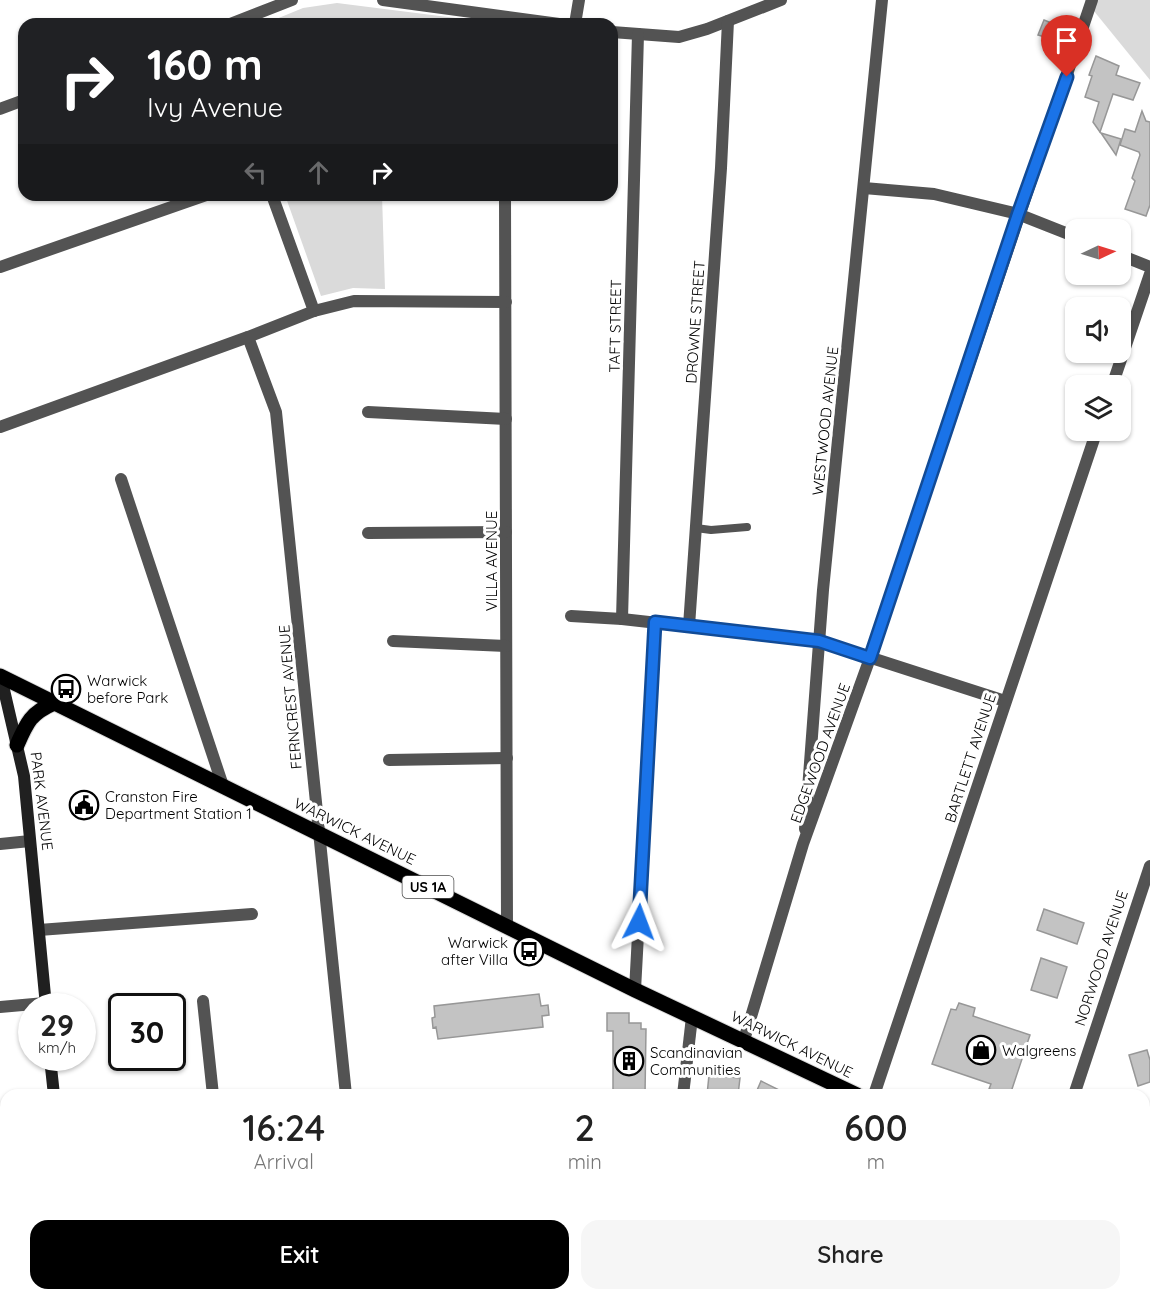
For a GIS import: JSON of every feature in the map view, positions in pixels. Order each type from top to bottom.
[{"type":"main road","name":"WARWICK AVENUE","points":[[0,675],[635,990],[845,1089]]},
{"type":"main road","name":"PARK AVENUE","points":[[0,675],[24,776],[44,993]]},
{"type":"main road","points":[[17,745],[28,721],[38,710],[54,703]]},
{"type":"main road","points":[[51,1071],[53,1089]]},
{"type":"street","points":[[246,18],[292,0]]},
{"type":"street","points":[[383,0],[500,18]]},
{"type":"street","points":[[576,18],[579,0]]},
{"type":"street","points":[[618,32],[679,37],[707,29],[781,0]]},
{"type":"street","name":"WESTWOOD AVENUE","points":[[803,844],[819,641],[882,0]]},
{"type":"street","name":"EDGEWOOD AVENUE","points":[[744,1040],[803,844],[870,658],[1092,0]]},
{"type":"street","name":"DROWNE STREET","points":[[689,626],[721,168],[728,21]]},
{"type":"street","name":"TAFT STREET","points":[[622,619],[638,34]]},
{"type":"street","points":[[0,109],[18,102]]},
{"type":"street","points":[[864,188],[934,194],[1018,214],[1065,233]]},
{"type":"street","points":[[0,267],[190,201]]},
{"type":"street","points":[[274,201],[314,310]]},
{"type":"street","name":"VILLA AVENUE","points":[[505,201],[507,927]]},
{"type":"street","points":[[1131,259],[1150,267]]},
{"type":"street","points":[[1116,375],[1150,274]]},
{"type":"street","points":[[0,427],[248,337],[314,310],[354,301],[506,302]]},
{"type":"street","name":"FERNCREST AVENUE","points":[[248,337],[276,412],[345,1089]]},
{"type":"street","points":[[368,412],[506,419]]},
{"type":"street","name":"BARTLETT AVENUE","points":[[876,1089],[1093,441]]},
{"type":"street","points":[[121,479],[223,786]]},
{"type":"street","points":[[368,533],[506,532]]},
{"type":"street","points":[[571,616],[655,622],[819,641],[1005,701]]},
{"type":"street","points":[[635,990],[655,622]]},
{"type":"street","points":[[393,641],[506,646]]},
{"type":"street","points":[[389,760],[507,758]]},
{"type":"street","points":[[0,844],[30,841]]},
{"type":"street","name":"NORWOOD AVENUE","points":[[1076,1089],[1150,866]]},
{"type":"street","points":[[39,930],[252,915]]},
{"type":"street","points":[[203,1001],[212,1089]]},
{"type":"street","points":[[0,1007],[18,1006]]},
{"type":"street","points":[[684,1089],[692,1017]]},
{"type":"lane","points":[[696,528],[711,530],[747,527]]},
{"type":"shaded area","points":[[1085,0],[1150,0],[1150,80]]},
{"type":"shaded area","points":[[337,3],[456,18],[279,18],[303,8]]},
{"type":"shaded area","points":[[287,201],[382,201],[385,289],[353,288],[321,296]]},
{"type":"building","points":[[1044,20],[1064,28],[1059,41],[1038,35]]},
{"type":"building","points":[[1096,56],[1119,66],[1116,75],[1140,83],[1133,100],[1113,94],[1100,132],[1093,122],[1099,102],[1085,97],[1092,76],[1089,75]]},
{"type":"building","points":[[1142,111],[1146,121],[1150,122],[1150,205],[1146,216],[1125,209],[1135,181],[1132,178],[1140,155],[1139,152],[1120,145],[1125,129],[1135,132]]},
{"type":"building","points":[[1101,133],[1121,139],[1116,155]]},
{"type":"building","points":[[1044,909],[1084,923],[1077,944],[1037,930]]},
{"type":"building","points":[[1041,958],[1067,967],[1057,998],[1031,990]]},
{"type":"building","points":[[539,994],[541,1006],[548,1005],[549,1015],[542,1016],[543,1027],[438,1039],[436,1027],[433,1028],[434,1006]]},
{"type":"building","name":"Walgreens","points":[[959,1003],[975,1008],[973,1016],[1030,1035],[1012,1089],[989,1089],[991,1084],[932,1064],[951,1009],[956,1010]]},
{"type":"building","name":"Scandinavian Communities","points":[[607,1013],[629,1013],[629,1023],[641,1023],[641,1029],[646,1029],[645,1089],[613,1089],[613,1031],[607,1031]]},
{"type":"building","points":[[1147,1050],[1150,1060],[1150,1082],[1138,1086],[1129,1055]]},
{"type":"building","points":[[709,1075],[740,1078],[739,1089],[708,1089]]},
{"type":"building","points":[[761,1081],[777,1089],[758,1089]]},
{"type":"place","name":"Warwick before Park","points":[[66,689]]},
{"type":"place","name":"Cranston Fire Department Station 1","points":[[84,805]]},
{"type":"place","name":"Warwick after Villa","points":[[529,951]]},
{"type":"place","name":"Walgreens","points":[[981,1050]]},
{"type":"place","name":"Scandinavian Communities","points":[[629,1061]]},
{"type":"route","points":[[639,922],[655,622],[819,641],[870,658],[1018,214],[1067,77]]}]
